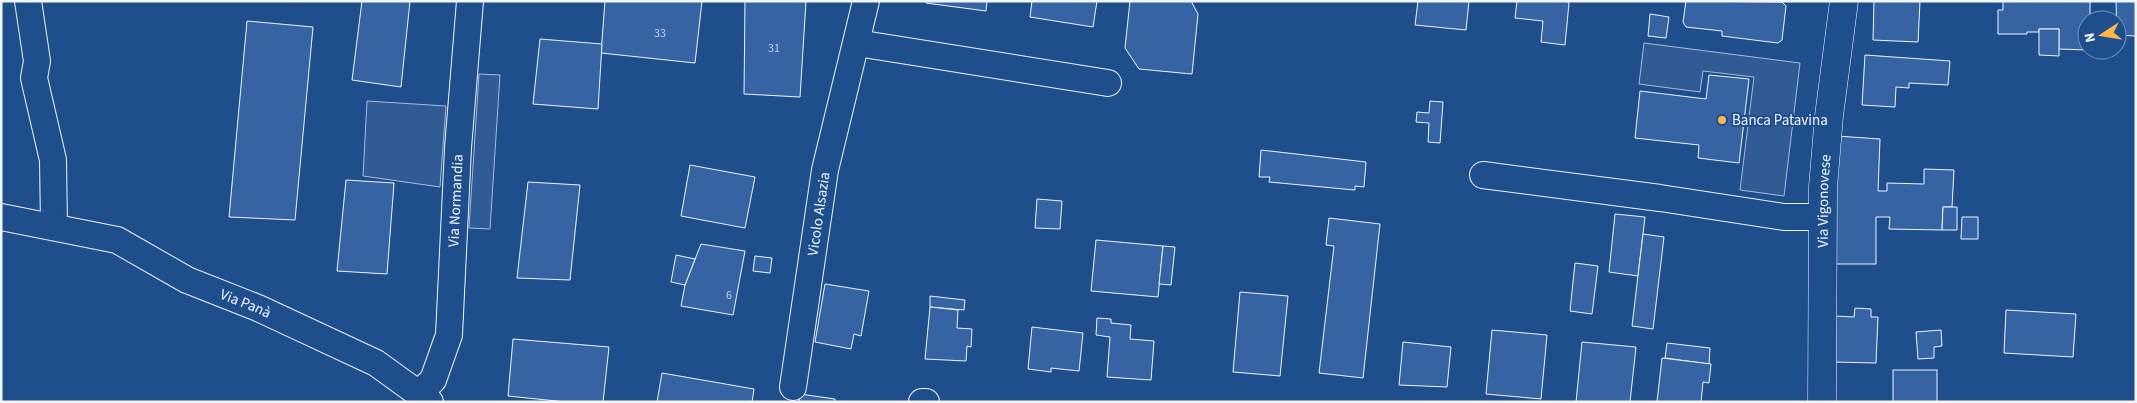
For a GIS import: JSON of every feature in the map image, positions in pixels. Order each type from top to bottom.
[{"type":"main road","name":"Via Vigonovese","points":[[1822,402],[1822,218],[1829,116],[1844,1]]},
{"type":"street","points":[[28,1],[37,61],[34,78],[53,160],[54,226]]},
{"type":"street","name":"Via Normandia","points":[[425,397],[433,380],[448,335],[459,128],[470,1]]},
{"type":"street","name":"Vicolo Alsazia","points":[[793,387],[825,170],[866,1]]},
{"type":"street","points":[[857,43],[1108,83]]},
{"type":"street","points":[[1483,175],[1660,198],[1784,217],[1822,218]]},
{"type":"street","name":"Via Panà","points":[[1,217],[117,240],[187,280],[258,308],[376,363],[425,397]]},
{"type":"shaded area","points":[[1644,43],[1800,63],[1784,196],[1740,190],[1754,77],[1703,71],[1700,92],[1639,84]]},
{"type":"shaded area","points":[[479,74],[500,75],[490,229],[469,228]]},
{"type":"shaded area","points":[[367,101],[446,106],[440,187],[363,176]]},
{"type":"building","points":[[362,1],[410,1],[401,87],[352,80]]},
{"type":"building","points":[[605,1],[702,1],[695,63],[601,53]]},
{"type":"building","points":[[745,1],[806,1],[800,97],[744,94]]},
{"type":"building","points":[[926,1],[987,1],[986,11],[926,3]]},
{"type":"building","points":[[1032,1],[1097,1],[1093,27],[1030,17]]},
{"type":"building","points":[[1130,1],[1191,1],[1198,14],[1192,74],[1139,69],[1125,48]]},
{"type":"building","points":[[1418,1],[1469,1],[1466,30],[1415,25]]},
{"type":"building","points":[[1517,1],[1566,1],[1569,3],[1565,45],[1541,42],[1543,21],[1515,18]]},
{"type":"building","points":[[1686,1],[1782,2],[1786,6],[1782,40],[1778,43],[1722,36],[1722,31],[1686,27],[1683,22]]},
{"type":"building","points":[[1874,1],[1920,1],[1918,42],[1873,40]]},
{"type":"building","points":[[2003,1],[2090,1],[2090,10],[2077,10],[2077,50],[2059,49],[2059,29],[2039,29],[2039,32],[2027,32],[2027,34],[1998,34],[1998,10],[2003,10]]},
{"type":"building","points":[[2116,1],[2136,1],[2136,36],[2127,36],[2127,10],[2116,10]]},
{"type":"building","points":[[1650,14],[1669,17],[1666,38],[1648,36]]},
{"type":"building","points":[[247,21],[313,27],[295,220],[229,217]]},
{"type":"building","points":[[2039,29],[2059,29],[2059,56],[2039,55]]},
{"type":"building","points":[[540,39],[602,44],[598,109],[533,104]]},
{"type":"building","points":[[1865,55],[1950,61],[1948,85],[1909,83],[1909,88],[1896,87],[1895,107],[1862,105]]},
{"type":"building","points":[[1709,75],[1749,79],[1739,163],[1698,158],[1699,145],[1635,138],[1640,91],[1706,99]]},
{"type":"building","points":[[1430,101],[1443,102],[1440,143],[1428,142],[1429,123],[1416,122],[1417,112],[1429,113]]},
{"type":"building","points":[[1837,136],[1880,139],[1878,191],[1887,191],[1887,183],[1924,184],[1924,169],[1954,170],[1952,207],[1943,207],[1942,230],[1889,229],[1890,217],[1876,217],[1876,264],[1835,264]]},
{"type":"building","points":[[1261,150],[1366,162],[1364,187],[1355,186],[1355,190],[1269,182],[1270,177],[1259,177]]},
{"type":"building","points":[[690,165],[755,177],[745,228],[681,216]]},
{"type":"building","points":[[346,180],[394,183],[387,274],[337,271]]},
{"type":"building","points":[[528,182],[580,185],[570,280],[517,278]]},
{"type":"building","points":[[1037,199],[1062,201],[1060,229],[1035,228]]},
{"type":"building","points":[[1943,207],[1957,207],[1957,230],[1942,230]]},
{"type":"building","points":[[1615,214],[1645,217],[1638,276],[1609,272]]},
{"type":"building","points":[[1962,217],[1978,217],[1978,239],[1961,239]]},
{"type":"building","points":[[1329,218],[1380,224],[1363,378],[1319,373],[1334,246],[1326,245]]},
{"type":"building","points":[[1643,234],[1664,237],[1653,329],[1632,326]]},
{"type":"building","points":[[1096,240],[1163,246],[1158,297],[1091,291]]},
{"type":"building","points":[[701,244],[745,251],[733,315],[681,306],[685,285]]},
{"type":"building","points":[[1163,246],[1175,247],[1171,285],[1159,284]]},
{"type":"building","points":[[676,255],[695,259],[685,285],[671,282]]},
{"type":"building","points":[[755,256],[772,258],[770,273],[753,271]]},
{"type":"building","points":[[1575,263],[1598,266],[1592,314],[1570,311]]},
{"type":"building","points":[[825,284],[869,291],[861,336],[854,334],[851,349],[815,342]]},
{"type":"building","points":[[1240,292],[1288,296],[1280,376],[1233,372]]},
{"type":"building","points":[[930,296],[965,300],[964,310],[930,307]]},
{"type":"building","points":[[930,307],[958,310],[957,328],[972,329],[971,347],[967,346],[966,361],[925,359]]},
{"type":"building","points":[[1855,308],[1871,309],[1871,317],[1878,317],[1876,363],[1833,362],[1835,316],[1854,317]]},
{"type":"building","points":[[2006,310],[2076,314],[2073,357],[2004,353]]},
{"type":"building","points":[[1097,318],[1111,319],[1111,323],[1131,325],[1130,339],[1154,341],[1151,380],[1107,377],[1110,337],[1096,335]]},
{"type":"building","points":[[1032,327],[1083,333],[1079,371],[1051,368],[1051,372],[1028,369]]},
{"type":"building","points":[[1492,330],[1547,335],[1541,399],[1486,394]]},
{"type":"building","points":[[1941,330],[1942,346],[1934,347],[1934,358],[1918,359],[1916,332]]},
{"type":"building","points":[[513,339],[609,347],[603,402],[566,402],[508,396]]},
{"type":"building","points":[[1403,342],[1451,347],[1447,387],[1399,385]]},
{"type":"building","points":[[1582,342],[1636,347],[1630,402],[1576,402]]},
{"type":"building","points":[[1667,343],[1710,348],[1709,364],[1665,358]]},
{"type":"building","points":[[1662,358],[1711,364],[1709,383],[1703,382],[1701,402],[1657,402]]},
{"type":"building","points":[[1893,370],[1937,370],[1937,402],[1893,402]]},
{"type":"building","points":[[662,373],[754,389],[752,402],[657,402]]},
{"type":"building","points":[[800,394],[835,399],[835,402],[799,402]]},
{"type":"place","name":"Banca Patavina","points":[[1722,120]]}]
